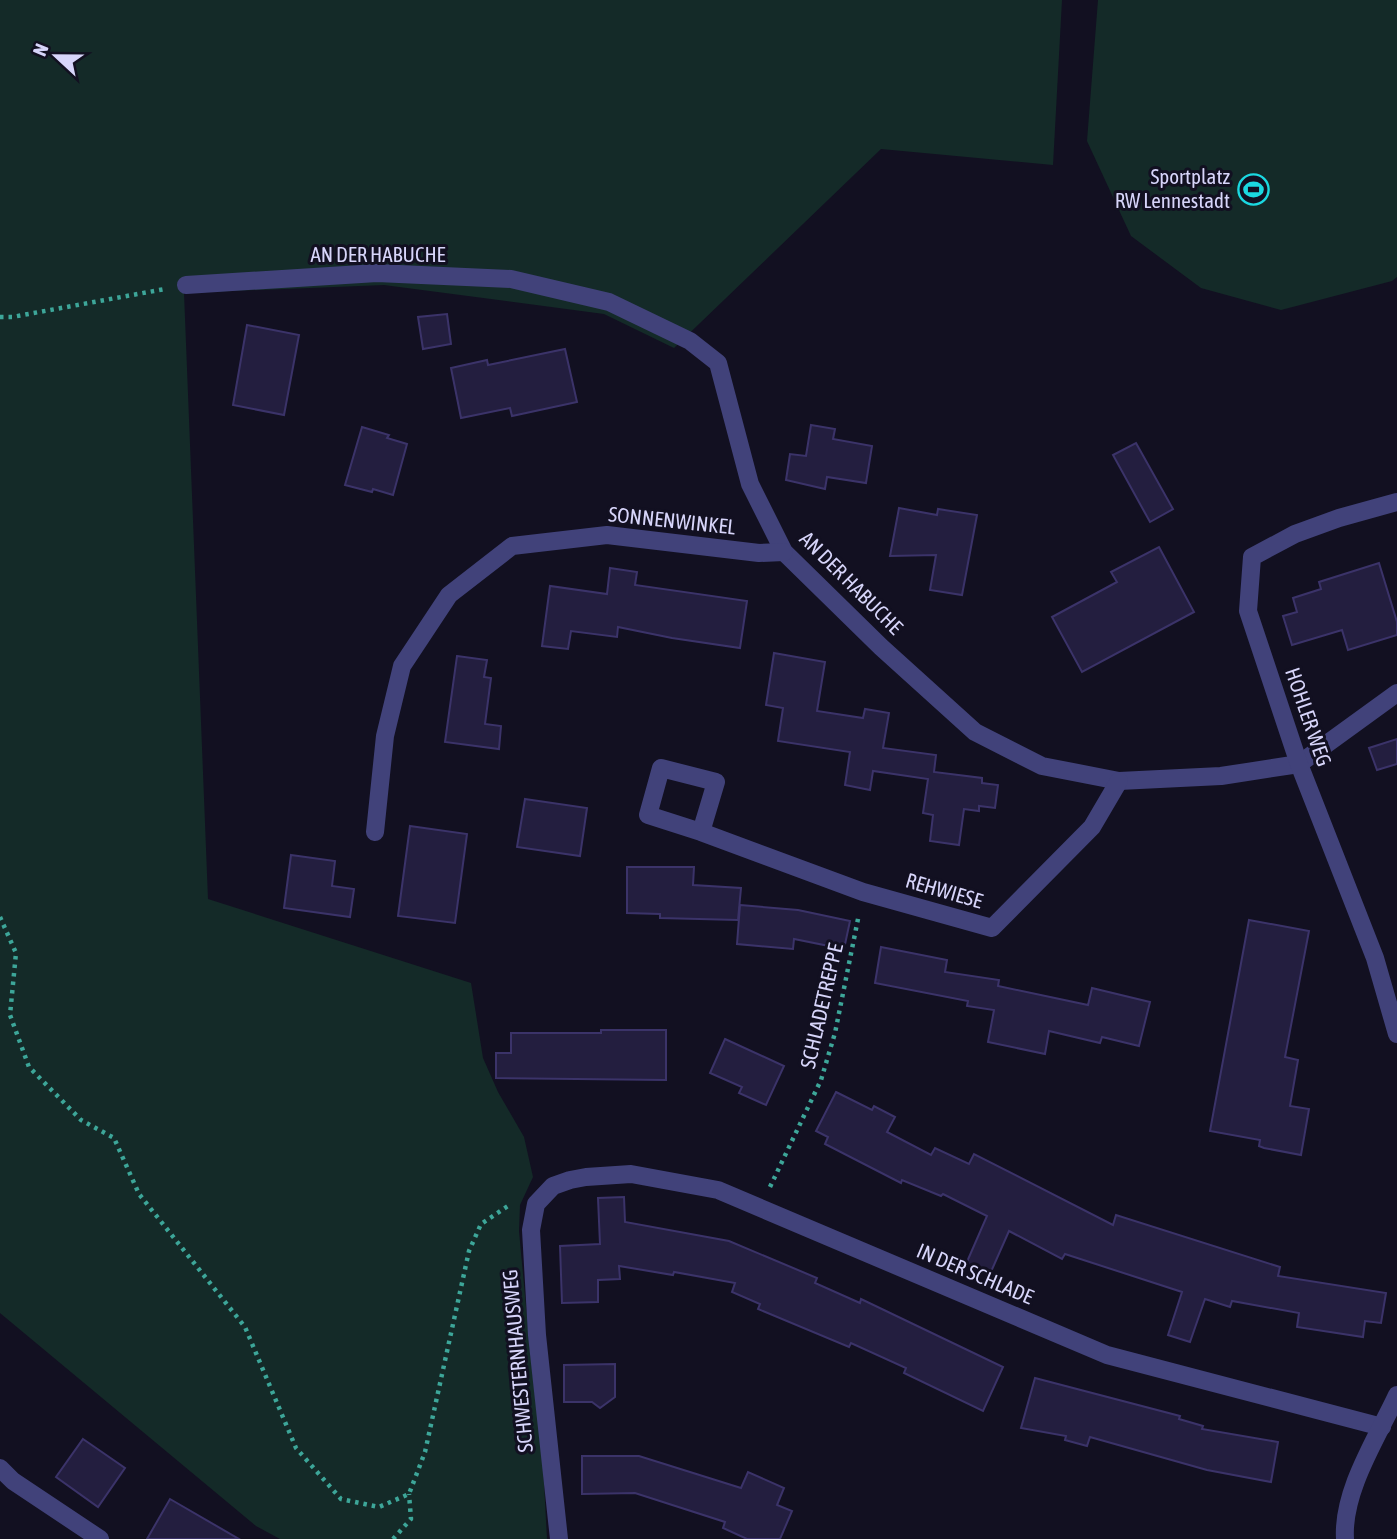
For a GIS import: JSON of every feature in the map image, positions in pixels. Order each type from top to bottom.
[{"type":"street","name":"AN DER HABUCHE","points":[[186,285],[377,273],[511,279],[609,302],[690,341],[718,363],[750,484],[784,552],[881,647],[975,732],[1042,766],[1119,781],[1221,776],[1299,764]]},
{"type":"street","name":"HOHLER WEG","points":[[1397,502],[1295,534],[1252,557],[1248,611],[1299,764],[1375,958],[1397,1034]]},
{"type":"street","name":"SONNENWINKEL","points":[[375,832],[385,736],[402,666],[449,595],[512,546],[607,535],[759,553],[784,552]]},
{"type":"street","points":[[1299,764],[1397,693]]},
{"type":"street","name":"REHWIESE","points":[[701,832],[863,892],[992,928],[1092,828],[1119,781]]},
{"type":"street","name":"IN DER SCHLADE","points":[[553,1186],[569,1180],[631,1174],[718,1190],[1107,1355],[1382,1427]]},
{"type":"street","name":"SCHWESTERNHAUSWEG","points":[[553,1186],[536,1204],[531,1230],[537,1335],[559,1539]]},
{"type":"street","points":[[1345,1539],[1346,1514],[1352,1492],[1397,1395]]},
{"type":"street","points":[[0,1468],[13,1481],[100,1539]]},
{"type":"path","points":[[0,317],[186,285]]},
{"type":"path","name":"SCHLADETREPPE","points":[[781,1160],[821,1080],[835,1033],[863,892]]},
{"type":"path","points":[[0,916],[16,953],[10,1015],[29,1067],[81,1121],[114,1138],[139,1194],[245,1327],[296,1448],[341,1499],[379,1507],[409,1494]]},
{"type":"path","points":[[393,1539],[411,1519],[409,1494],[425,1452],[469,1251],[481,1224],[516,1201]]},
{"type":"green space","points":[[0,0],[1062,0],[1053,165],[881,149],[674,348],[604,314],[384,285],[184,293],[208,899],[471,983],[483,1058],[498,1092],[524,1137],[533,1177],[520,1205],[519,1231],[543,1465],[547,1539],[280,1539],[256,1526],[0,1313]]},
{"type":"green space","name":"Sportplatz RW Lennestadt","points":[[1098,0],[1397,0],[1397,277],[1392,281],[1281,310],[1201,288],[1131,236],[1087,141]]},
{"type":"building","points":[[447,314],[451,344],[423,349],[418,317]]},
{"type":"building","points":[[247,325],[299,335],[284,415],[233,405]]},
{"type":"building","points":[[565,349],[577,402],[512,416],[510,408],[461,418],[451,368],[487,360],[488,365]]},
{"type":"building","points":[[811,425],[835,429],[833,439],[872,446],[866,483],[827,477],[825,489],[786,480],[790,454],[806,456]]},
{"type":"building","points":[[362,427],[407,444],[393,495],[345,485]]},
{"type":"building","points":[[1136,443],[1173,509],[1150,522],[1113,455]]},
{"type":"building","points":[[899,508],[937,515],[938,509],[977,515],[962,595],[930,590],[936,555],[890,556]]},
{"type":"building","points":[[1159,547],[1194,612],[1082,672],[1052,617],[1117,582],[1111,572]]},
{"type":"building","points":[[1379,563],[1397,622],[1397,635],[1348,650],[1342,630],[1292,645],[1283,616],[1297,612],[1293,598],[1321,589],[1319,582]]},
{"type":"building","points":[[610,568],[637,572],[635,585],[747,601],[740,648],[618,627],[617,637],[571,631],[568,649],[542,646],[550,586],[607,594]]},
{"type":"building","points":[[774,653],[825,662],[817,711],[863,718],[865,709],[889,713],[883,748],[936,755],[934,772],[982,778],[982,783],[998,785],[995,808],[979,806],[979,811],[964,809],[959,845],[930,841],[933,815],[923,813],[928,779],[873,771],[870,790],[845,785],[850,752],[778,741],[783,708],[766,705]]},
{"type":"building","points":[[457,656],[487,660],[484,677],[491,678],[485,724],[501,726],[499,749],[445,742]]},
{"type":"building","points":[[1397,739],[1397,764],[1377,770],[1369,748]]},
{"type":"building","points":[[525,799],[587,808],[580,856],[517,847]]},
{"type":"building","points":[[410,826],[467,834],[455,923],[398,916]]},
{"type":"building","points":[[291,855],[335,861],[332,886],[354,889],[350,917],[284,908]]},
{"type":"building","points":[[627,867],[694,867],[693,885],[741,888],[738,920],[660,918],[660,914],[627,913]]},
{"type":"building","points":[[740,905],[798,910],[850,921],[844,949],[794,939],[793,949],[737,944]]},
{"type":"building","points":[[1249,920],[1309,931],[1285,1057],[1298,1060],[1290,1106],[1309,1109],[1301,1155],[1264,1148],[1259,1146],[1260,1140],[1210,1131]]},
{"type":"building","points":[[881,947],[947,960],[945,972],[999,980],[998,986],[1088,1005],[1092,988],[1150,1002],[1139,1046],[1102,1037],[1100,1043],[1049,1031],[1045,1054],[988,1042],[994,1010],[967,1006],[968,1001],[875,983]]},
{"type":"building","points":[[601,1030],[666,1030],[666,1080],[496,1078],[496,1053],[511,1053],[511,1033],[601,1033]]},
{"type":"building","points":[[725,1039],[784,1066],[766,1105],[739,1093],[742,1087],[710,1073]]},
{"type":"building","points":[[836,1092],[872,1110],[874,1106],[895,1117],[887,1132],[931,1155],[935,1148],[969,1164],[974,1154],[1113,1225],[1116,1215],[1280,1267],[1278,1276],[1386,1293],[1381,1323],[1365,1321],[1363,1337],[1297,1327],[1299,1313],[1232,1301],[1230,1307],[1205,1299],[1190,1342],[1168,1335],[1182,1292],[1065,1254],[1062,1259],[1009,1231],[990,1274],[966,1264],[987,1216],[943,1194],[941,1196],[902,1180],[901,1183],[825,1144],[828,1137],[816,1131]]},
{"type":"building","points":[[624,1197],[625,1222],[729,1241],[817,1278],[815,1283],[860,1303],[861,1299],[1003,1367],[983,1411],[904,1373],[906,1368],[851,1343],[849,1347],[758,1309],[760,1304],[732,1292],[735,1283],[619,1266],[620,1279],[598,1280],[598,1302],[562,1303],[560,1246],[600,1244],[598,1198]]},
{"type":"building","points":[[615,1364],[615,1397],[600,1408],[592,1402],[564,1402],[564,1365]]},
{"type":"building","points":[[1035,1378],[1180,1416],[1179,1419],[1203,1426],[1202,1429],[1278,1442],[1271,1482],[1207,1470],[1090,1437],[1087,1446],[1065,1440],[1066,1436],[1021,1428]]},
{"type":"building","points":[[83,1439],[125,1468],[98,1507],[56,1477]]},
{"type":"building","points":[[582,1456],[639,1456],[741,1488],[748,1472],[784,1488],[777,1505],[792,1511],[780,1539],[747,1539],[723,1528],[725,1522],[635,1493],[582,1494]]},
{"type":"building","points":[[170,1499],[239,1539],[147,1539]]},
{"type":"place","name":"Sportplatz RW Lennestadt","points":[[1253,189]]}]
